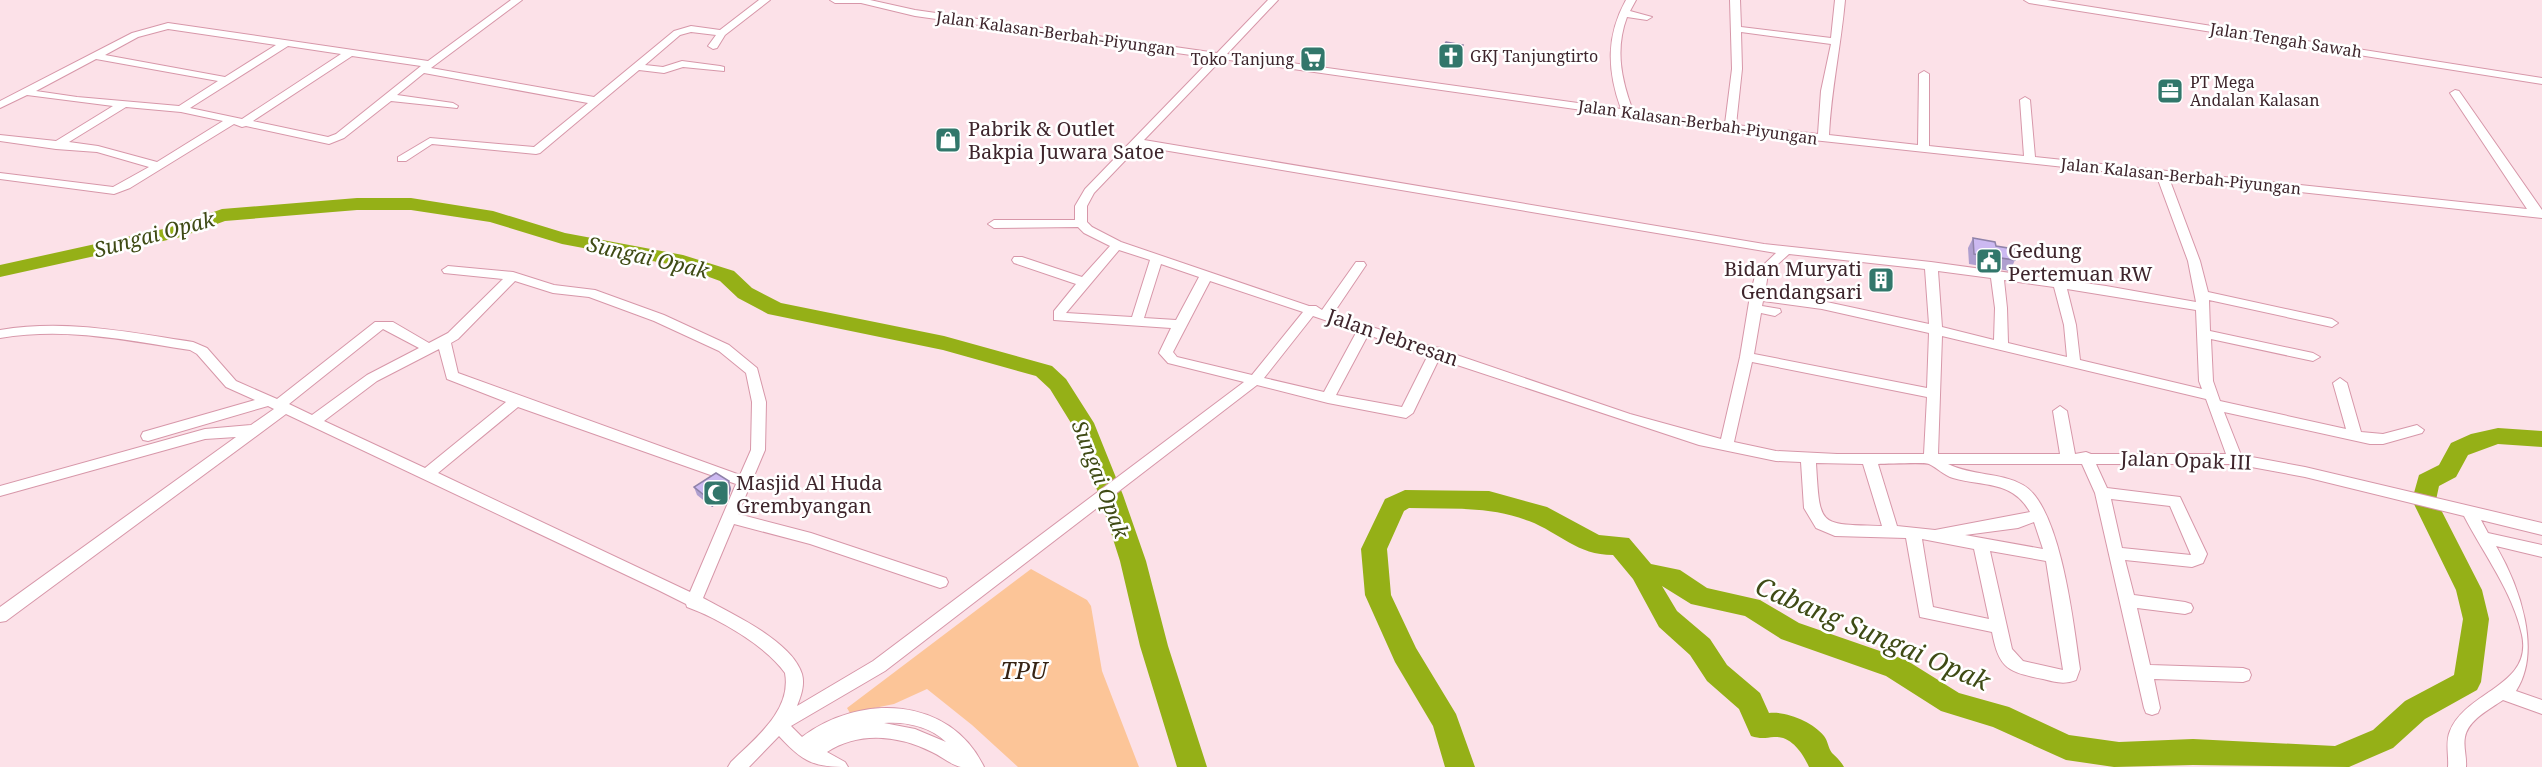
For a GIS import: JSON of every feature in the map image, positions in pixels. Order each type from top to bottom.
[{"type":"street","points":[[25,92],[181,109],[329,141],[340,136],[426,67],[518,0]]},
{"type":"street","points":[[713,46],[722,33],[765,0]]},
{"type":"street","name":"Jalan Kalasan-Berbah-Piyungan","points":[[835,0],[858,1],[915,13],[1730,128],[2539,213]]},
{"type":"street","points":[[994,225],[1081,223],[1081,206],[1089,191],[1273,0]]},
{"type":"street","points":[[1628,113],[1614,75],[1617,30],[1631,0]]},
{"type":"street","points":[[1730,128],[1737,69],[1735,0]]},
{"type":"street","points":[[1822,139],[1826,91],[1836,42],[1840,0]]},
{"type":"street","name":"Jalan Tengah Sawah","points":[[2029,0],[2542,81]]},
{"type":"street","points":[[1623,13],[1647,17]]},
{"type":"street","points":[[0,105],[143,31],[168,26],[349,53],[596,101]]},
{"type":"street","points":[[1737,28],[1836,42]]},
{"type":"street","points":[[402,159],[430,141],[536,151],[680,31],[690,29],[722,33]]},
{"type":"street","points":[[181,109],[286,44]]},
{"type":"street","points":[[0,176],[114,190],[126,186],[156,165],[237,122],[349,53]]},
{"type":"street","points":[[94,56],[227,80]]},
{"type":"street","points":[[636,67],[664,70],[682,64],[720,69]]},
{"type":"street","points":[[1923,149],[1924,74]]},
{"type":"street","points":[[2455,93],[2539,213]]},
{"type":"street","points":[[388,97],[453,106]]},
{"type":"street","points":[[2025,100],[2030,161]]},
{"type":"street","points":[[56,146],[124,104]]},
{"type":"street","points":[[0,138],[107,151],[156,165]]},
{"type":"street","points":[[1137,142],[1785,250],[1931,266],[2060,285],[2202,301],[2332,323]]},
{"type":"street","points":[[2162,174],[2194,261],[2202,301],[2206,381],[2235,459]]},
{"type":"street","name":"Jalan Jebresan","points":[[1081,223],[1088,230],[1117,245],[1366,327],[1624,417],[1726,447],[1776,456],[1869,459],[1931,457]]},
{"type":"street","points":[[1117,245],[1060,311],[1059,317],[1178,324]]},
{"type":"street","points":[[1726,447],[1747,357],[1762,272],[1785,250]]},
{"type":"street","points":[[1137,321],[1150,286],[1157,257]]},
{"type":"street","points":[[1018,260],[1084,282]]},
{"type":"street","points":[[1326,314],[1360,265]]},
{"type":"street","points":[[1931,266],[1936,330],[1931,457],[1935,464],[1951,472],[2012,485],[2027,495],[2040,515],[2051,556],[2072,673],[2065,677],[2042,673],[2013,663],[2004,652],[1997,627],[1982,544]]},
{"type":"street","points":[[448,270],[511,278],[553,289],[591,293],[659,318],[724,348],[744,362],[752,371],[759,402],[758,450],[693,603]]},
{"type":"street","points":[[1207,274],[1178,324],[1166,353],[1168,357],[1328,398],[1406,413],[1436,351]]},
{"type":"street","points":[[1997,275],[2001,308],[2001,345]]},
{"type":"street","points":[[314,421],[372,378],[444,342],[463,327],[511,278]]},
{"type":"street","points":[[2060,285],[2070,325],[2074,363]]},
{"type":"street","points":[[1755,302],[1775,312]]},
{"type":"street","points":[[1755,302],[1822,305],[1936,330],[2074,363],[2213,401],[2355,436],[2382,440],[2417,430]]},
{"type":"street","points":[[737,767],[779,725],[879,666],[1255,380],[1312,309]]},
{"type":"street","points":[[0,616],[256,430],[278,405],[380,325],[388,325],[430,349]]},
{"type":"street","points":[[0,334],[39,327],[88,328],[193,346],[202,351],[231,384],[314,421],[693,603],[751,634],[791,666],[795,683],[791,701],[779,725]]},
{"type":"street","points":[[1328,398],[1366,327]]},
{"type":"street","points":[[2205,334],[2313,357]]},
{"type":"street","points":[[444,342],[452,376],[745,482]]},
{"type":"street","points":[[1747,357],[1933,394]]},
{"type":"street","points":[[2340,383],[2355,436]]},
{"type":"street","points":[[426,475],[516,401]]},
{"type":"street","points":[[148,436],[278,405]]},
{"type":"street","points":[[2060,411],[2068,457]]},
{"type":"street","points":[[0,491],[205,434],[256,430]]},
{"type":"street","points":[[1808,457],[1811,508],[1821,524],[1835,530],[1930,534],[2051,556]]},
{"type":"street","name":"Jalan Opak III","points":[[1931,457],[2235,459],[2305,472],[2542,529]]},
{"type":"street","points":[[2086,457],[2102,493],[2152,708]]},
{"type":"street","points":[[1869,459],[1891,531]]},
{"type":"street","points":[[2102,493],[2175,501],[2199,554],[2198,559],[2192,561],[2117,553]]},
{"type":"street","points":[[2457,767],[2458,731],[2466,719],[2527,675],[2533,656],[2532,638],[2512,586],[2482,537],[2462,511]]},
{"type":"street","points":[[1930,534],[2018,522],[2040,515]]},
{"type":"street","points":[[731,518],[811,539],[940,582]]},
{"type":"street","points":[[1913,532],[1926,612],[1997,627]]},
{"type":"street","points":[[2482,537],[2542,551]]},
{"type":"street","points":[[2128,601],[2185,608]]},
{"type":"street","points":[[2144,672],[2243,675]]},
{"type":"street","points":[[2503,693],[2542,707]]},
{"type":"street","points":[[779,725],[806,751],[839,767]]},
{"type":"street","points":[[806,751],[842,735],[890,730],[916,735],[974,766]]},
{"type":"green space","name":"TPU","points":[[1031,569],[1087,600],[1091,606],[1102,671],[1139,767],[1018,767],[972,725],[927,689],[894,704],[850,713],[847,708]]},
{"type":"building","points":[[1446,42],[1463,45],[1457,56],[1439,53]]},
{"type":"building","points":[[1973,238],[1995,242],[1996,246],[2014,249],[2015,260],[1974,254]]},
{"type":"building","points":[[716,473],[729,481],[726,488],[709,499],[694,487]]},
{"type":"waterway","name":"Sungai Opak","points":[[0,271],[174,233],[222,215],[357,204],[411,204],[493,217],[562,238],[683,261],[727,276],[745,293],[775,309],[944,343],[1044,371],[1058,384],[1082,423],[1111,495],[1133,561],[1154,646],[1192,767]]},
{"type":"waterway","name":"Cabang Sungai Opak","points":[[1643,573],[1671,577],[1700,597],[1751,607],[1790,631],[1896,668],[1951,703],[1999,716],[2066,747],[2119,755],[2193,752],[2336,759],[2383,739],[2415,710],[2467,682],[2476,619],[2469,590],[2424,500],[2428,481],[2448,471],[2459,449],[2479,440],[2498,436],[2542,439]]},
{"type":"waterway","name":"Sungai Opak","points":[[1460,767],[1446,723],[1405,654],[1378,595],[1374,549],[1394,506],[1405,499],[1489,500],[1538,514],[1595,545],[1620,545],[1643,573]]},
{"type":"waterway","name":"Sungai Opak","points":[[1643,573],[1659,607],[1668,619],[1700,647],[1717,673],[1750,701],[1761,727],[1779,724],[1801,734],[1814,745],[1820,760],[1829,767]]},
{"type":"place","name":"GKJ Tanjungtirto","points":[[1451,56]]},
{"type":"place","name":"Toko Tanjung","points":[[1313,59]]},
{"type":"place","name":"PT Mega Andalan Kalasan","points":[[2170,91]]},
{"type":"place","name":"Pabrik & Outlet Bakpia Juwara Satoe","points":[[948,140]]},
{"type":"place","name":"Gedung Pertemuan RW","points":[[1989,261]]},
{"type":"place","name":"Bidan Muryati Gendangsari","points":[[1881,280]]},
{"type":"place","name":"Masjid Al Huda Grembyangan","points":[[716,493]]}]
